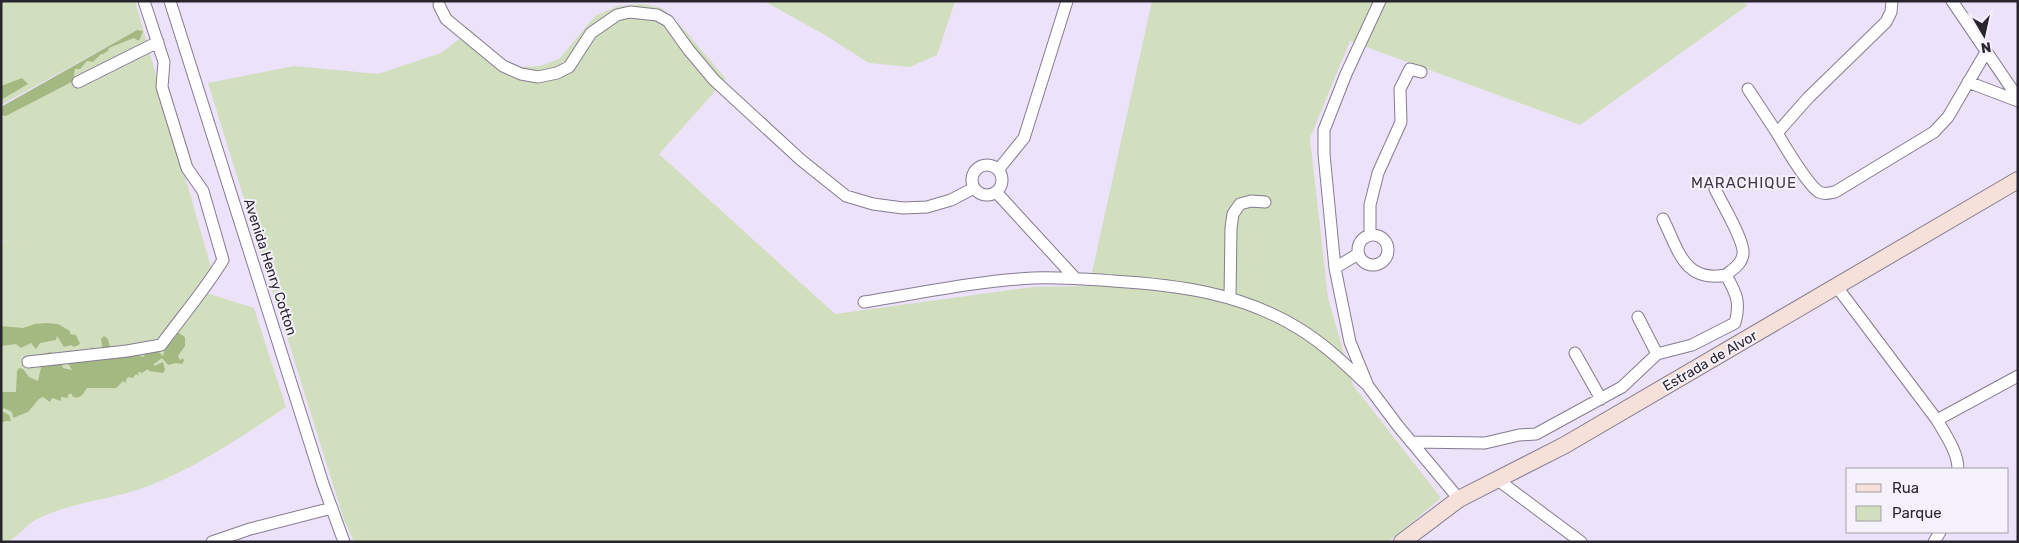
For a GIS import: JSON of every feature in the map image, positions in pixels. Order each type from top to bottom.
[{"type":"street","points":[[28,362],[127,351],[161,344],[209,283],[223,260],[203,191],[187,168],[162,87],[164,62],[144,1]]},
{"type":"street","name":"Avenida Henry Cotton","points":[[170,1],[344,542]]},
{"type":"street","points":[[998,170],[1024,138],[1067,1]]},
{"type":"street","points":[[1368,386],[1350,342],[1335,268],[1324,154],[1324,130],[1346,74],[1380,1]]},
{"type":"street","points":[[1777,133],[1808,98],[1886,22],[1891,12],[1892,1]]},
{"type":"street","points":[[1952,1],[2018,100]]},
{"type":"street","points":[[439,5],[446,19],[503,66],[521,74],[538,77],[557,73],[569,67],[592,34],[617,16],[630,12],[657,15],[668,21],[714,80],[801,160],[846,196],[873,204],[903,208],[927,207],[951,200],[974,188]]},
{"type":"street","points":[[78,82],[158,42]]},
{"type":"street","points":[[1748,89],[1787,152],[1818,191],[1826,194],[1835,192],[1934,132],[1948,117],[1986,52]]},
{"type":"street","points":[[1370,235],[1370,204],[1378,173],[1401,122],[1400,89],[1410,69],[1421,72]]},
{"type":"street","points":[[1968,82],[2018,100]]},
{"type":"street","points":[[990,165],[998,170],[1002,182],[996,192],[984,195],[974,188],[973,176],[978,168],[990,165]]},
{"type":"street","name":"Estrada de Alvor","points":[[1402,542],[1459,500],[1566,445],[2018,180]]},
{"type":"street","points":[[1663,219],[1686,265],[1700,275],[1712,277],[1726,275],[1738,266],[1743,254],[1739,238],[1715,189]]},
{"type":"street","points":[[996,192],[1075,278]]},
{"type":"street","points":[[1230,298],[1233,214],[1240,204],[1251,201],[1265,202]]},
{"type":"street","points":[[1370,235],[1380,236],[1388,249],[1385,258],[1378,264],[1363,262],[1358,254],[1360,242],[1370,235]]},
{"type":"street","points":[[1335,268],[1358,254]]},
{"type":"street","points":[[1411,442],[1485,444],[1518,435],[1536,434],[1622,387],[1657,354],[1692,345],[1735,323],[1739,309],[1736,294],[1726,275]]},
{"type":"street","points":[[864,302],[1033,278],[1075,278],[1154,284],[1205,291],[1230,298],[1270,313],[1322,344],[1368,386],[1459,500]]},
{"type":"street","points":[[1837,287],[1937,420],[1949,440],[1958,468]]},
{"type":"street","points":[[1638,317],[1657,354]]},
{"type":"street","points":[[1575,353],[1601,399]]},
{"type":"street","points":[[1937,420],[2018,376]]},
{"type":"street","points":[[1498,480],[1581,542]]},
{"type":"street","points":[[212,542],[250,529],[332,508]]},
{"type":"green space","points":[[1,1],[135,1],[212,271],[200,291],[254,308],[286,407],[221,449],[169,477],[137,490],[49,514],[35,520],[11,540],[1,542],[1,242],[4,243],[1,236],[1,115],[6,116],[64,86],[75,69],[101,53],[103,54],[108,51],[109,48],[134,38],[143,31],[137,30],[1,105]]},
{"type":"green space","points":[[764,1],[955,1],[937,55],[910,67],[869,63],[825,35]]},
{"type":"green space","points":[[1152,1],[1740,1],[1748,5],[1580,125],[1350,41],[1310,138],[1328,298],[1353,385],[1441,498],[1388,542],[354,542],[344,520],[208,83],[294,66],[378,74],[441,53],[471,30],[497,54],[517,67],[540,66],[559,59],[595,16],[618,6],[642,4],[662,8],[682,27],[726,79],[659,154],[835,314],[1033,287],[1089,286]]},
{"type":"green space","points":[[137,30],[143,31],[139,41],[134,38],[109,48],[108,51],[101,54],[93,62],[87,61],[80,69],[75,69],[73,81],[6,116],[1,115],[1,107]]},
{"type":"green space","points":[[22,78],[28,84],[1,100],[1,86]]},
{"type":"green space","points":[[46,323],[58,324],[70,331],[70,334],[76,335],[80,344],[74,347],[71,345],[64,347],[57,336],[56,340],[40,343],[36,349],[31,343],[21,348],[16,344],[1,346],[1,326],[23,328]]},
{"type":"green space","points":[[175,331],[185,337],[185,346],[178,356],[180,360],[183,358],[182,364],[168,365],[162,358],[154,366],[163,362],[165,370],[163,373],[149,371],[148,369],[142,373],[138,372],[139,376],[136,374],[133,378],[128,377],[126,383],[123,381],[116,388],[87,388],[80,397],[73,397],[71,393],[68,395],[68,398],[61,397],[61,401],[52,398],[50,402],[43,397],[28,412],[13,418],[12,412],[4,408],[2,411],[9,415],[11,421],[1,423],[1,392],[16,392],[17,371],[19,368],[23,369],[29,377],[38,381],[44,354],[50,352],[61,356],[63,368],[72,370],[67,362],[85,356],[85,362],[92,361],[91,347],[103,350],[101,339],[104,336],[108,339],[112,355],[133,353],[143,357],[147,351],[158,351],[163,356],[168,338]]},
{"type":"district","name":"MARACHIQUE","points":[[1744,183]]}]
